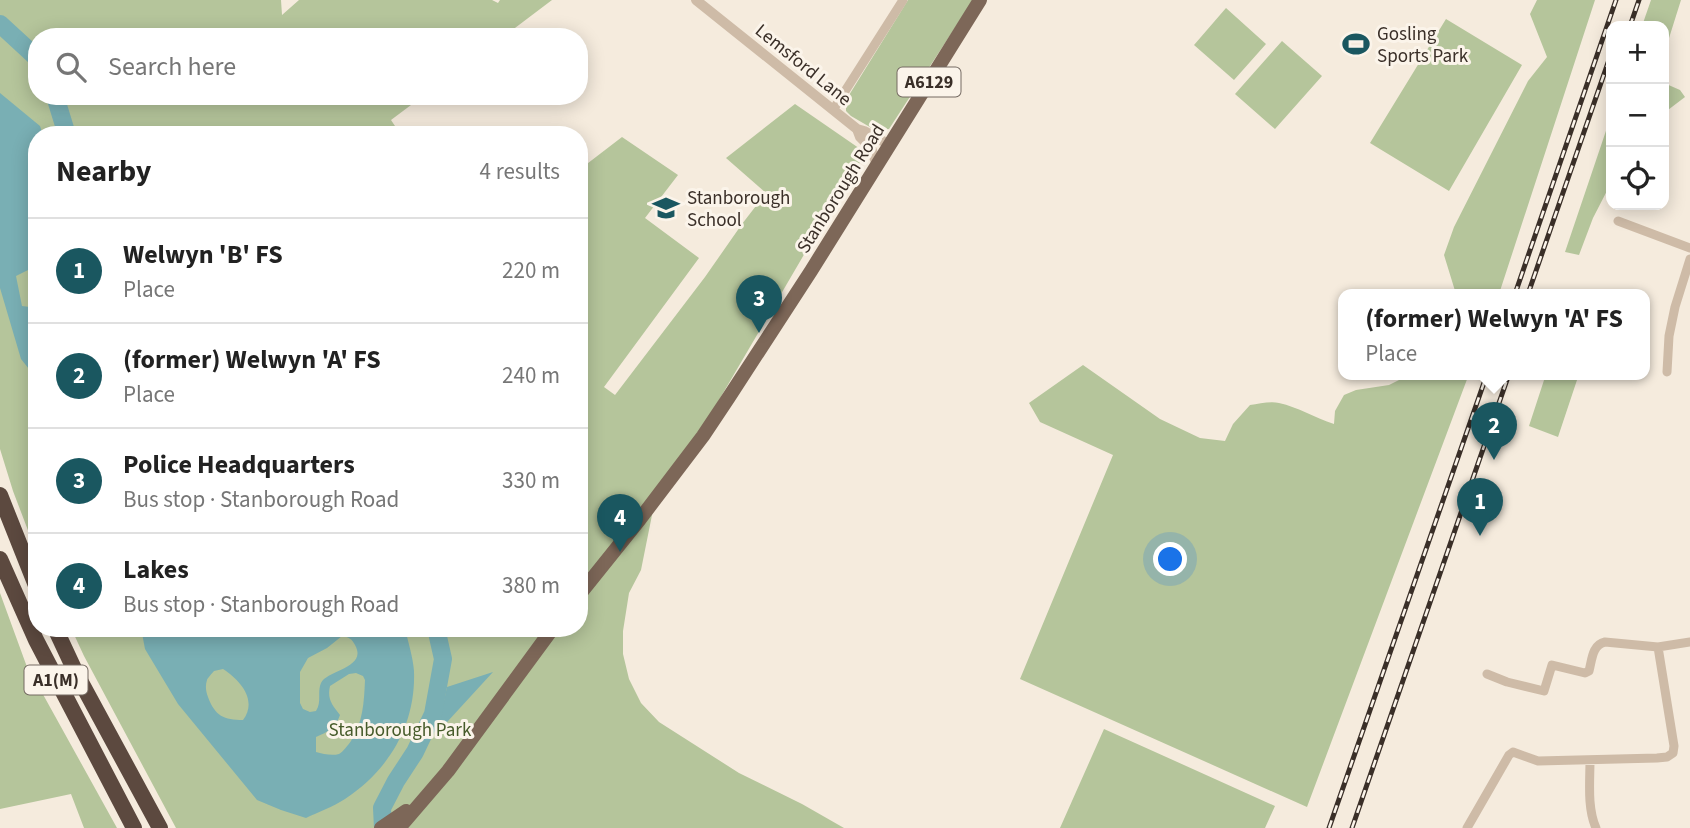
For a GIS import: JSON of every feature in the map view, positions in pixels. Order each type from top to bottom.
[{"type":"highway","points":[[0,495],[28,565]]},
{"type":"highway","name":"A1(M)","points":[[0,559],[28,622]]},
{"type":"highway","name":"A1(M)","points":[[35,637],[134,828]]},
{"type":"highway","name":"A1(M)","points":[[59,637],[160,828]]},
{"type":"main road","name":"Stanborough Road","points":[[588,584],[703,436],[811,271],[980,0]]},
{"type":"main road","points":[[381,828],[397,824],[427,796],[546,637]]},
{"type":"street","name":"Lemsford Lane","points":[[696,0],[858,129],[890,145]]},
{"type":"street","points":[[834,110],[900,1]]},
{"type":"street","name":"Lemsford Lane","points":[[858,129],[860,137],[871,148],[877,165]]},
{"type":"street","points":[[1618,221],[1690,248]]},
{"type":"street","points":[[1667,372],[1669,336],[1690,259]]},
{"type":"street","points":[[1487,674],[1544,691],[1552,665],[1585,673],[1595,647],[1600,643],[1658,647],[1690,642]]},
{"type":"street","points":[[1467,828],[1508,755],[1513,752],[1538,761],[1657,758],[1673,753],[1658,647]]},
{"type":"street","points":[[1590,760],[1591,810],[1596,828]]},
{"type":"green space","points":[[0,0],[281,0],[282,15],[299,0],[492,0],[498,3],[500,0],[552,0],[515,28],[28,28],[28,105],[411,105],[391,120],[395,126],[28,126],[28,530],[0,449]]},
{"type":"green space","points":[[908,0],[973,0],[889,129],[875,130],[846,111],[846,100]]},
{"type":"green space","points":[[1537,0],[1595,0],[1501,289],[1454,289],[1444,255],[1454,227],[1528,81],[1547,57],[1530,14]]},
{"type":"green space","points":[[1651,0],[1681,0],[1669,38],[1669,21],[1644,21]]},
{"type":"green space","points":[[1226,8],[1266,44],[1234,80],[1194,45]]},
{"type":"green space","points":[[1446,19],[1522,65],[1449,191],[1370,143]]},
{"type":"green space","points":[[1282,41],[1322,76],[1275,129],[1235,94]]},
{"type":"green space","points":[[1669,85],[1680,90],[1685,97],[1669,109]]},
{"type":"green space","name":"Stanborough Park","points":[[795,104],[866,153],[702,429],[658,485],[641,570],[629,593],[623,631],[623,654],[629,679],[641,703],[659,722],[739,773],[844,828],[176,828],[75,637],[588,637],[588,163],[622,137],[678,175],[645,218],[699,258],[604,387],[615,395],[766,193],[726,158]]},
{"type":"green space","points":[[1606,131],[1606,193],[1579,255],[1565,252]]},
{"type":"green space","points":[[1083,365],[1160,419],[1200,438],[1225,441],[1233,424],[1250,405],[1279,403],[1334,424],[1335,411],[1344,395],[1356,390],[1389,385],[1399,380],[1467,380],[1307,807],[1020,679],[1113,455],[1040,422],[1029,403]]},
{"type":"green space","points":[[1544,380],[1577,380],[1558,437],[1529,426]]},
{"type":"green space","points":[[0,593],[31,678],[40,689],[117,828],[84,828],[71,794],[0,809]]},
{"type":"green space","points":[[1104,729],[1275,806],[1265,828],[1060,828]]},
{"type":"water","points":[[0,93],[40,126],[28,126],[28,270],[16,276],[22,306],[28,307],[28,368],[21,359],[0,288]]},
{"type":"water","points":[[143,637],[341,637],[308,658],[300,672],[300,703],[303,709],[310,712],[316,711],[319,704],[321,683],[356,659],[358,653],[354,643],[345,637],[407,637],[412,655],[414,671],[410,710],[405,728],[387,760],[345,799],[306,818],[257,800],[178,704],[145,649]],"holes":[[[223,669],[241,685],[248,698],[249,705],[243,720],[221,716],[207,695],[207,679],[214,671]],[[356,673],[365,680],[360,719],[351,741],[339,754],[316,752],[316,737],[331,729],[340,715],[331,702],[330,686],[349,674]]]},
{"type":"water","points":[[493,672],[437,733],[447,687]]},
{"type":"waterway","points":[[0,24],[28,50]]},
{"type":"waterway","points":[[58,105],[64,126]]},
{"type":"waterway","points":[[383,828],[382,808],[415,752],[433,714],[443,659],[438,637]]},
{"type":"railway","points":[[1517,289],[1616,0]]},
{"type":"railway","points":[[1632,21],[1639,0]]},
{"type":"railway","points":[[1530,289],[1606,68]]},
{"type":"railway","points":[[1329,828],[1485,380]]},
{"type":"railway","points":[[1352,828],[1507,380]]},
{"type":"place","name":"Gosling Sports Park","points":[[1356,44]]},
{"type":"place","name":"Stanborough School","points":[[666,208]]},
{"type":"place","name":"Police Headquarters","points":[[759,333]]},
{"type":"place","name":"(former) Welwyn 'A' FS","points":[[1494,460]]},
{"type":"place","name":"Welwyn 'B' FS","points":[[1480,536]]},
{"type":"place","name":"Lakes","points":[[620,552]]}]
